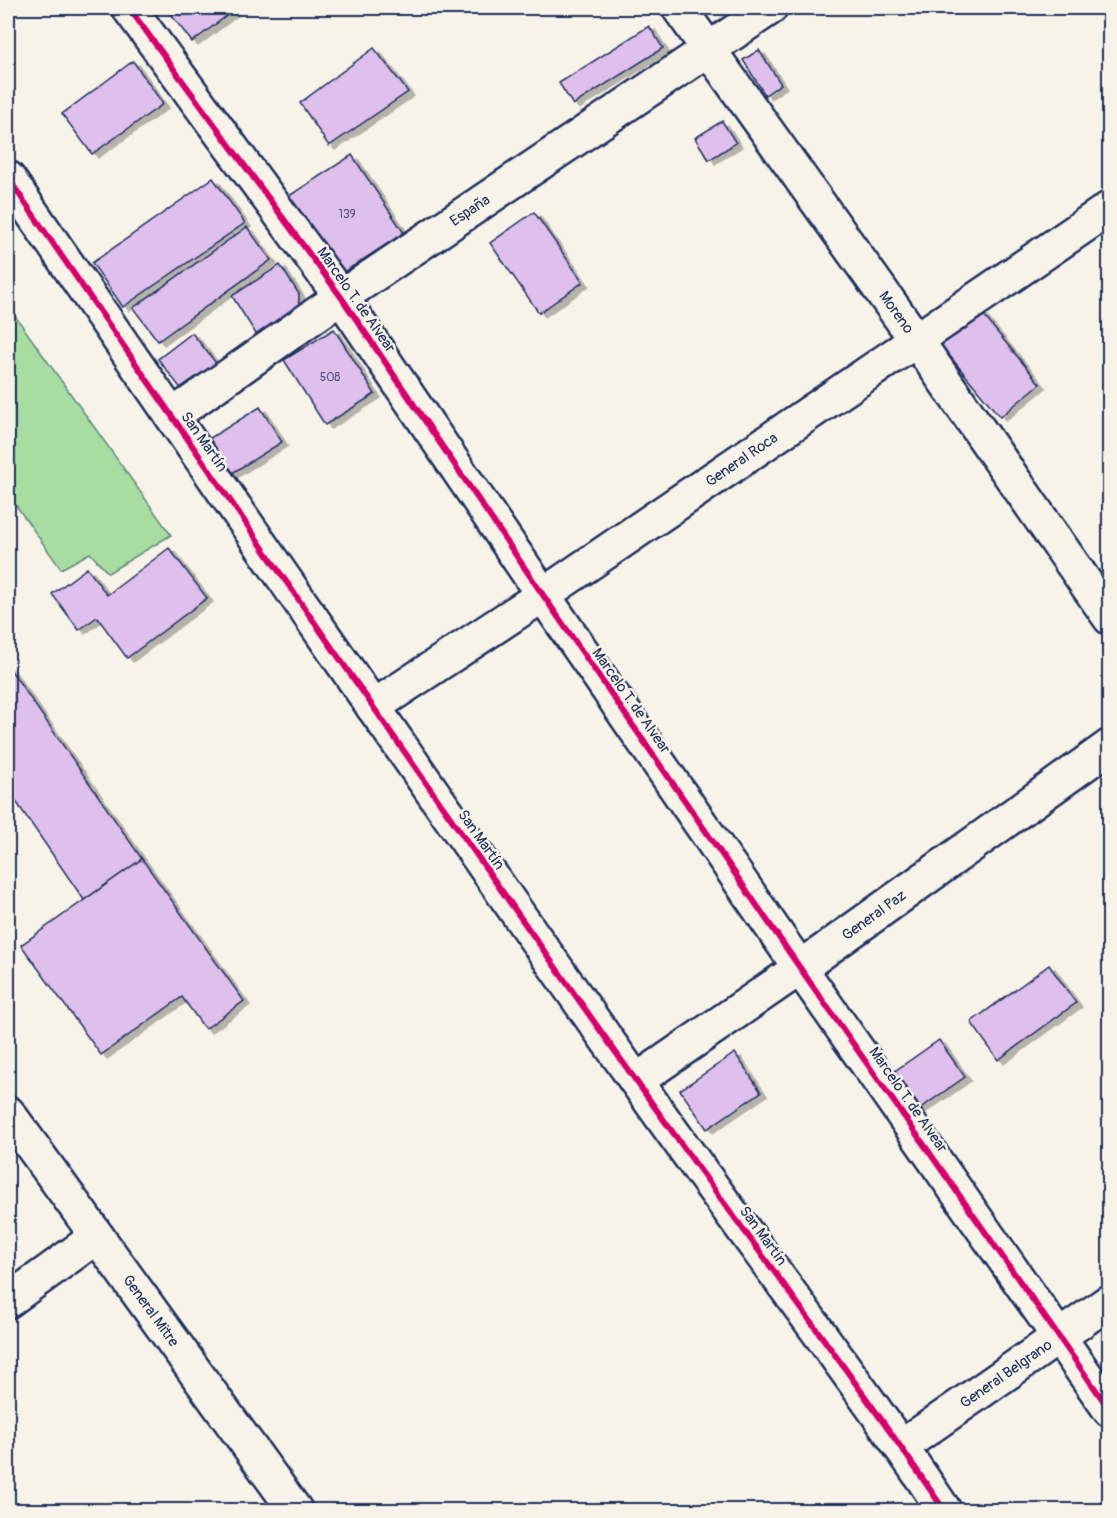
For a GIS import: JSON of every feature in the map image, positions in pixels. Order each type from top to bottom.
[{"type":"street","name":"Marcelo T. de Alvear","points":[[129,8],[341,297],[543,595],[1110,1410]]},
{"type":"street","name":"Moreno","points":[[679,8],[1110,618]]},
{"type":"street","name":"España","points":[[172,416],[341,297],[770,8]]},
{"type":"street","name":"San Martín","points":[[8,178],[373,707],[636,1082],[901,1447],[944,1510]]},
{"type":"street","name":"General Roca","points":[[373,707],[543,595],[1110,208]]},
{"type":"street","name":"General Paz","points":[[636,1082],[801,968],[1110,746]]},
{"type":"street","name":"General Mitre","points":[[8,1113],[295,1510]]},
{"type":"street","points":[[8,1301],[96,1237]]},
{"type":"street","name":"General Belgrano","points":[[901,1447],[1110,1301]]},
{"type":"green space","points":[[8,306],[171,535],[108,573],[90,553],[61,569],[8,494]]},
{"type":"building","points":[[166,8],[233,8],[233,11],[192,42]]},
{"type":"building","points":[[649,26],[663,48],[573,105],[559,83]]},
{"type":"building","points":[[374,48],[408,92],[329,146],[300,103]]},
{"type":"building","points":[[759,50],[781,84],[765,95],[743,60]]},
{"type":"building","points":[[133,61],[163,104],[92,154],[62,114]]},
{"type":"building","points":[[722,121],[736,143],[709,160],[695,138]]},
{"type":"building","points":[[352,155],[404,233],[341,274],[289,196]]},
{"type":"building","points":[[213,178],[245,223],[123,307],[92,263]]},
{"type":"building","points":[[534,212],[583,282],[539,313],[490,243]]},
{"type":"building","points":[[247,227],[271,260],[158,341],[133,308]]},
{"type":"building","points":[[280,265],[299,294],[298,319],[261,342],[232,296]]},
{"type":"building","points":[[979,310],[1040,384],[1000,417],[939,343]]},
{"type":"building","points":[[334,329],[375,394],[325,425],[284,360]]},
{"type":"building","points":[[192,333],[224,373],[189,399],[158,359]]},
{"type":"building","points":[[260,407],[282,442],[229,475],[207,440]]},
{"type":"building","points":[[169,548],[207,598],[127,658],[97,617],[79,630],[52,594],[87,568],[107,595]]},
{"type":"building","points":[[8,666],[142,859],[84,900],[8,790]]},
{"type":"building","points":[[142,859],[244,1001],[205,1029],[182,997],[101,1055],[21,945]]},
{"type":"building","points":[[1049,965],[1076,1003],[998,1060],[971,1022]]},
{"type":"building","points":[[939,1040],[965,1077],[915,1112],[889,1075]]},
{"type":"building","points":[[735,1053],[761,1092],[707,1129],[680,1090]]},
{"type":"cycle path","points":[[129,8],[341,297],[800,968],[1110,1410]]},
{"type":"cycle path","points":[[8,178],[476,854],[944,1510]]}]
